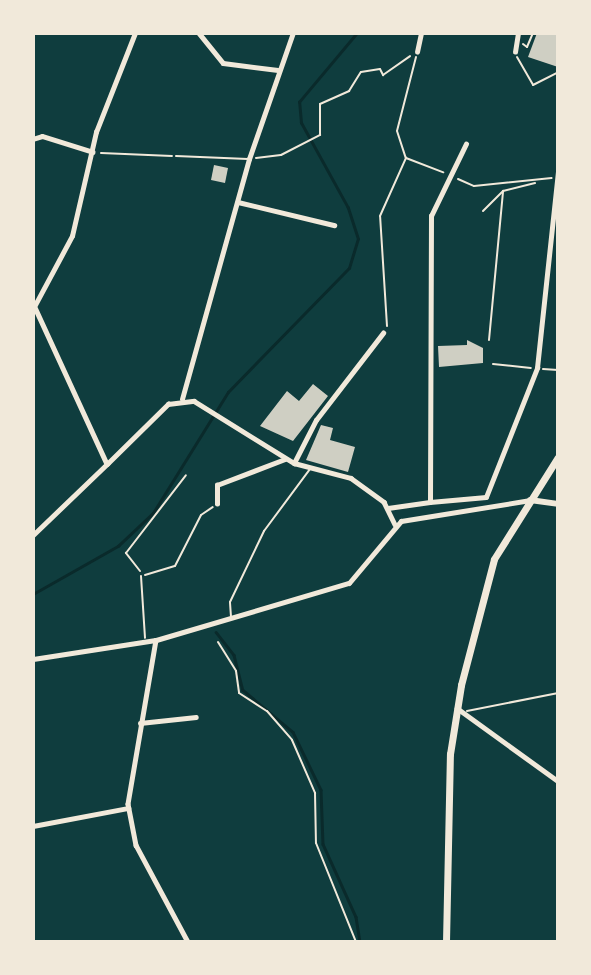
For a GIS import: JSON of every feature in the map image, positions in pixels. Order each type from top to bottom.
[{"type":"main road","points":[[446,942],[456,708],[494,559],[558,457]]},
{"type":"main road","points":[[530,500],[558,504]]},
{"type":"street","points":[[107,464],[34,304],[72,236],[93,152],[135,33]]},
{"type":"street","points":[[199,33],[223,62],[278,70]]},
{"type":"street","points":[[33,535],[107,464],[142,426],[182,399],[249,159],[293,33]]},
{"type":"street","points":[[417,52],[421,33]]},
{"type":"street","points":[[514,52],[518,33]]},
{"type":"street","points":[[33,139],[42,136],[93,152]]},
{"type":"street","points":[[430,502],[426,369],[431,216],[466,144]]},
{"type":"street","points":[[388,508],[486,497],[535,368],[553,178],[558,171]]},
{"type":"street","points":[[238,202],[334,225]]},
{"type":"street","points":[[294,463],[316,420],[383,333]]},
{"type":"street","points":[[182,399],[294,463],[310,470],[351,478],[388,508],[395,525]]},
{"type":"street","points":[[217,504],[217,485],[286,459]]},
{"type":"street","points":[[33,659],[145,643],[349,583],[395,525],[430,512],[530,500]]},
{"type":"street","points":[[156,640],[140,723],[128,808],[136,845],[188,942]]},
{"type":"street","points":[[456,708],[467,711],[495,739],[558,781]]},
{"type":"street","points":[[140,723],[196,717]]},
{"type":"street","points":[[33,825],[128,808]]},
{"type":"lane","points":[[176,156],[249,159]]},
{"type":"lane","points":[[232,619],[230,601],[264,531],[310,470]]},
{"type":"lane","points":[[141,576],[145,643]]},
{"type":"lane","points":[[467,711],[558,693]]},
{"type":"path","points":[[533,33],[527,47],[521,43],[514,52],[533,85],[558,72]]},
{"type":"path","points":[[249,159],[281,155],[316,137],[320,104],[349,91],[361,72],[380,69],[383,75],[417,52]]},
{"type":"path","points":[[383,333],[391,319],[380,216],[406,158],[397,131],[417,52]]},
{"type":"path","points":[[93,152],[176,156]]},
{"type":"path","points":[[406,158],[474,186],[544,181]]},
{"type":"path","points":[[483,211],[503,191],[553,178]]},
{"type":"path","points":[[489,340],[503,191]]},
{"type":"path","points":[[494,364],[558,370]]},
{"type":"path","points":[[186,475],[126,554],[141,576],[175,566],[201,515],[217,504]]},
{"type":"path","points":[[218,642],[236,671],[239,693],[267,711],[292,740],[315,793],[316,843],[356,942]]},
{"type":"building","points":[[537,33],[558,33],[558,67],[528,57]]},
{"type":"building","points":[[214,165],[228,168],[225,183],[211,180]]},
{"type":"building","points":[[467,340],[483,348],[483,363],[439,367],[438,346],[467,345]]},
{"type":"building","points":[[313,384],[328,396],[293,441],[260,426],[287,391],[299,401]]},
{"type":"building","points":[[321,425],[333,428],[330,440],[355,447],[348,472],[306,460]]},
{"type":"waterway","points":[[33,594],[118,546],[153,513],[228,392],[349,268],[358,239],[348,208],[301,123],[299,102],[357,33]]},
{"type":"waterway","points":[[216,632],[234,655],[243,690],[293,732],[321,790],[323,844],[356,917],[360,942]]}]
